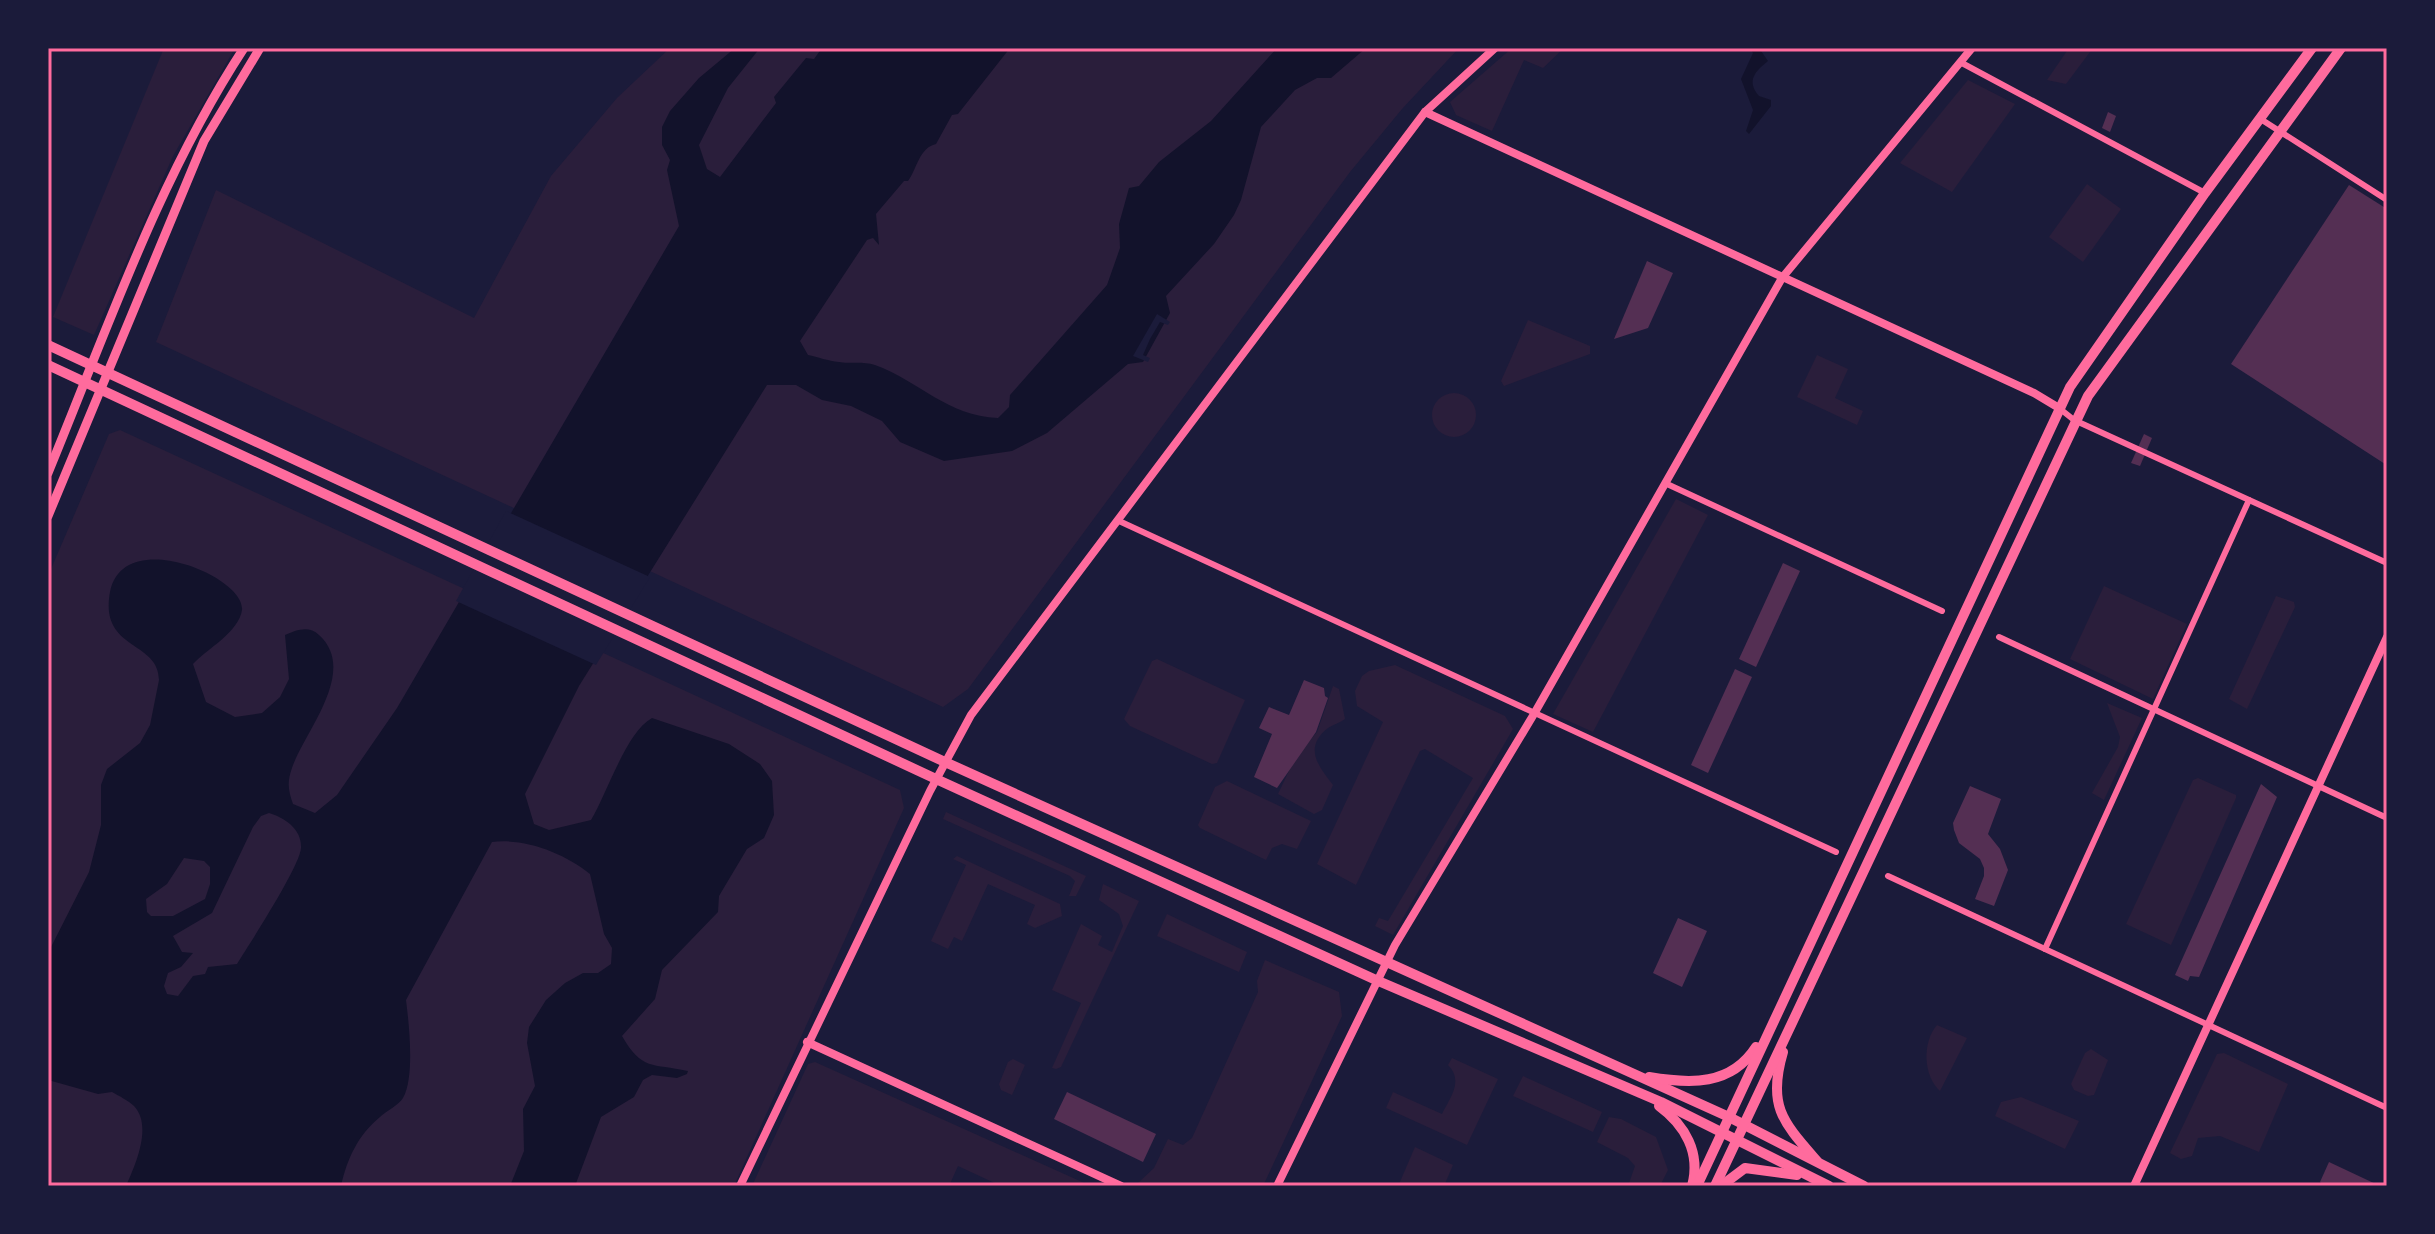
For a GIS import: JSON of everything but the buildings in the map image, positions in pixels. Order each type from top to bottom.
[{"type":"main road","points":[[48,473],[194,133],[244,48]]},
{"type":"main road","points":[[48,516],[204,141],[260,48]]},
{"type":"main road","points":[[1694,1186],[1722,1132],[2059,408],[2083,365],[2312,48]]},
{"type":"main road","points":[[1715,1186],[2074,420],[2116,352],[2341,48]]},
{"type":"main road","points":[[48,345],[945,762],[1729,1117],[1864,1186]]},
{"type":"main road","points":[[48,365],[432,541],[936,779],[1376,980],[1626,1087],[1829,1186]]},
{"type":"main road","points":[[1633,1075],[1689,1083],[1729,1073],[1749,1057],[1780,1008]]},
{"type":"main road","points":[[1795,1013],[1781,1057],[1775,1095],[1785,1126],[1821,1166]]},
{"type":"main road","points":[[1626,1087],[1666,1112],[1686,1134],[1694,1167],[1694,1186]]},
{"type":"main road","points":[[1721,1186],[1745,1168],[1814,1179]]},
{"type":"street","points":[[740,1186],[807,1042],[936,779],[971,715],[1425,112],[1495,48]]},
{"type":"street","points":[[1277,1186],[1386,962],[1534,714],[1782,278],[1972,48]]},
{"type":"street","points":[[1960,62],[2205,193]]},
{"type":"street","points":[[1425,112],[2059,408],[2074,420],[2387,563]]},
{"type":"street","points":[[2259,118],[2387,200]]},
{"type":"street","points":[[1667,484],[1942,611]]},
{"type":"street","points":[[2045,949],[2249,500]]},
{"type":"street","points":[[1119,521],[1836,852]]},
{"type":"street","points":[[1999,637],[2387,818]]},
{"type":"street","points":[[2134,1186],[2387,637]]},
{"type":"street","points":[[1888,876],[2387,1108]]},
{"type":"street","points":[[807,1042],[1121,1186]]},
{"type":"shaded area","points":[[164,48],[235,48],[173,156],[94,335],[53,317]]},
{"type":"shaded area","points":[[670,48],[1459,48],[1402,109],[1350,172],[968,689],[943,707],[156,342],[216,190],[474,318],[551,176],[617,98]]},
{"type":"shaded area","points":[[735,48],[760,48],[728,88],[699,145],[707,169],[720,177],[776,103],[774,97],[806,58],[814,59],[822,48],[1010,48],[958,114],[952,115],[936,144],[922,154],[908,181],[904,181],[876,214],[879,245],[873,238],[867,240],[800,341],[808,355],[875,365],[949,405],[980,416],[998,418],[1009,407],[1010,395],[1107,285],[1120,248],[1119,224],[1129,188],[1139,186],[1159,162],[1211,121],[1276,49],[1366,48],[1331,78],[1317,78],[1295,90],[1261,127],[1234,215],[1214,244],[1166,296],[1170,313],[1143,362],[1128,364],[1047,433],[1012,451],[944,461],[900,442],[882,421],[851,406],[822,400],[796,385],[767,385],[579,686],[525,794],[534,824],[549,830],[591,820],[625,750],[652,718],[729,744],[760,764],[772,781],[774,815],[764,838],[747,849],[719,896],[718,912],[662,970],[655,999],[622,1036],[642,1060],[688,1071],[687,1074],[677,1078],[652,1075],[643,1080],[634,1097],[601,1117],[575,1186],[510,1186],[524,1151],[523,1109],[535,1086],[527,1043],[529,1027],[546,1000],[565,983],[583,973],[598,973],[611,964],[612,948],[604,934],[590,874],[544,849],[505,841],[492,842],[406,1000],[410,1050],[407,1089],[401,1101],[372,1124],[360,1140],[350,1157],[341,1186],[126,1186],[142,1135],[142,1124],[134,1106],[112,1092],[98,1094],[48,1080],[48,953],[89,872],[101,825],[101,785],[107,769],[140,743],[150,725],[159,680],[150,658],[113,625],[109,611],[110,592],[120,572],[137,562],[159,560],[182,564],[205,572],[225,584],[238,597],[242,610],[235,626],[193,664],[206,702],[235,717],[262,713],[280,697],[289,679],[285,635],[307,629],[319,635],[330,650],[333,666],[331,683],[325,702],[292,768],[289,790],[293,804],[315,813],[337,795],[397,708],[679,226],[667,170],[670,160],[662,145],[662,127],[670,111],[699,78]],"holes":[[[269,813],[291,825],[301,841],[298,857],[283,888],[237,964],[208,967],[205,974],[193,976],[178,996],[167,994],[164,986],[168,973],[181,967],[193,953],[182,952],[173,936],[212,913],[253,827],[261,816]],[[184,858],[204,861],[210,867],[210,884],[205,899],[173,916],[151,916],[147,912],[146,899],[167,884]]]},
{"type":"shaded area","points":[[1512,48],[1564,48],[1543,68],[1524,60],[1492,131],[1456,115],[1450,102]]},
{"type":"shaded area","points":[[1750,48],[1759,48],[1768,61],[1754,76],[1753,85],[1759,96],[1771,100],[1771,106],[1749,134],[1746,131],[1753,110],[1741,79],[1753,53]]},
{"type":"shaded area","points":[[2069,48],[2093,48],[2066,84],[2047,80]]},
{"type":"shaded area","points":[[1968,80],[2015,104],[1952,192],[1900,163]]},
{"type":"shaded area","points":[[2087,184],[2121,209],[2083,262],[2049,237]]},
{"type":"shaded area","points":[[1528,320],[1590,346],[1590,354],[1504,386],[1501,381]]},
{"type":"shaded area","points":[[1817,355],[1848,369],[1835,398],[1863,411],[1857,425],[1797,397]]},
{"type":"shaded area","points":[[1454,393],[1470,399],[1476,415],[1470,431],[1454,437],[1438,431],[1432,415],[1438,399]]},
{"type":"shaded area","points":[[120,430],[900,790],[904,808],[734,1186],[48,1186],[48,576],[109,434]]},
{"type":"shaded area","points":[[1676,499],[1708,515],[1593,732],[1553,714]]},
{"type":"shaded area","points":[[2104,586],[2187,624],[2153,699],[2070,659]]},
{"type":"shaded area","points":[[2276,596],[2294,602],[2295,607],[2247,709],[2229,699]]},
{"type":"shaded area","points":[[1157,659],[1245,700],[1217,763],[1212,764],[1130,726],[1124,719],[1152,661]]},
{"type":"shaded area","points":[[1395,665],[1505,716],[1513,729],[1393,935],[1375,926],[1379,918],[1388,921],[1473,778],[1425,749],[1420,751],[1356,885],[1317,864],[1383,722],[1357,706],[1355,691],[1362,676],[1369,671]]},
{"type":"shaded area","points":[[1333,686],[1339,689],[1345,719],[1328,728],[1316,743],[1316,758],[1333,785],[1322,810],[1314,814],[1278,794],[1296,756],[1317,732]]},
{"type":"shaded area","points":[[2107,703],[2142,718],[2104,800],[2092,793],[2118,747],[2120,737]]},
{"type":"shaded area","points":[[2198,778],[2236,795],[2236,798],[2171,945],[2126,924],[2193,780]]},
{"type":"shaded area","points":[[1227,781],[1311,821],[1297,849],[1282,844],[1272,848],[1266,860],[1200,828],[1198,825],[1215,787]]},
{"type":"shaded area","points":[[946,812],[1086,876],[1076,896],[1069,896],[1075,881],[1070,876],[943,819]]},
{"type":"shaded area","points":[[957,856],[1060,904],[1062,916],[1035,928],[1027,924],[1035,905],[988,884],[962,941],[954,937],[948,949],[931,941],[966,865],[953,859]]},
{"type":"shaded area","points":[[1103,884],[1139,901],[1061,1067],[1052,1068],[1081,1003],[1052,990],[1081,924],[1102,936],[1098,945],[1112,952],[1123,926],[1119,914],[1099,900]]},
{"type":"shaded area","points":[[1167,914],[1247,952],[1239,972],[1157,936]]},
{"type":"shaded area","points":[[1265,960],[1339,992],[1342,1016],[1263,1186],[1138,1183],[1154,1168],[1168,1139],[1183,1145],[1192,1138],[1258,992],[1257,981]]},
{"type":"shaded area","points":[[1937,1025],[1967,1038],[1940,1091],[1930,1077],[1926,1059],[1929,1040]]},
{"type":"shaded area","points":[[2091,1049],[2108,1060],[2094,1095],[2088,1096],[2074,1090],[2071,1084],[2085,1053]]},
{"type":"shaded area","points":[[2224,1053],[2288,1084],[2259,1152],[2220,1136],[2198,1138],[2192,1156],[2181,1159],[2170,1153],[2217,1054]]},
{"type":"shaded area","points":[[1452,1058],[1498,1079],[1467,1145],[1386,1108],[1393,1092],[1442,1114],[1455,1083],[1453,1071],[1448,1065]]},
{"type":"shaded area","points":[[1013,1059],[1025,1065],[1012,1095],[1001,1090],[999,1084],[1008,1062]]},
{"type":"shaded area","points":[[815,1062],[1091,1186],[1001,1186],[958,1166],[949,1186],[752,1186],[808,1064]]},
{"type":"shaded area","points":[[1523,1076],[1602,1112],[1593,1132],[1513,1096]]},
{"type":"shaded area","points":[[2021,1097],[2079,1121],[2065,1149],[1995,1116],[2001,1102]]},
{"type":"shaded area","points":[[1609,1117],[1621,1119],[1656,1137],[1668,1170],[1660,1186],[1628,1186],[1635,1166],[1628,1158],[1597,1142]]},
{"type":"shaded area","points":[[1415,1147],[1453,1165],[1444,1186],[1399,1184]]},
{"type":"pier","points":[[1157,314],[1170,322],[1168,325],[1160,322],[1150,339],[1143,355],[1150,358],[1148,362],[1133,356]]},
{"type":"pier","points":[[506,511],[650,577],[596,665],[456,601]]}]
